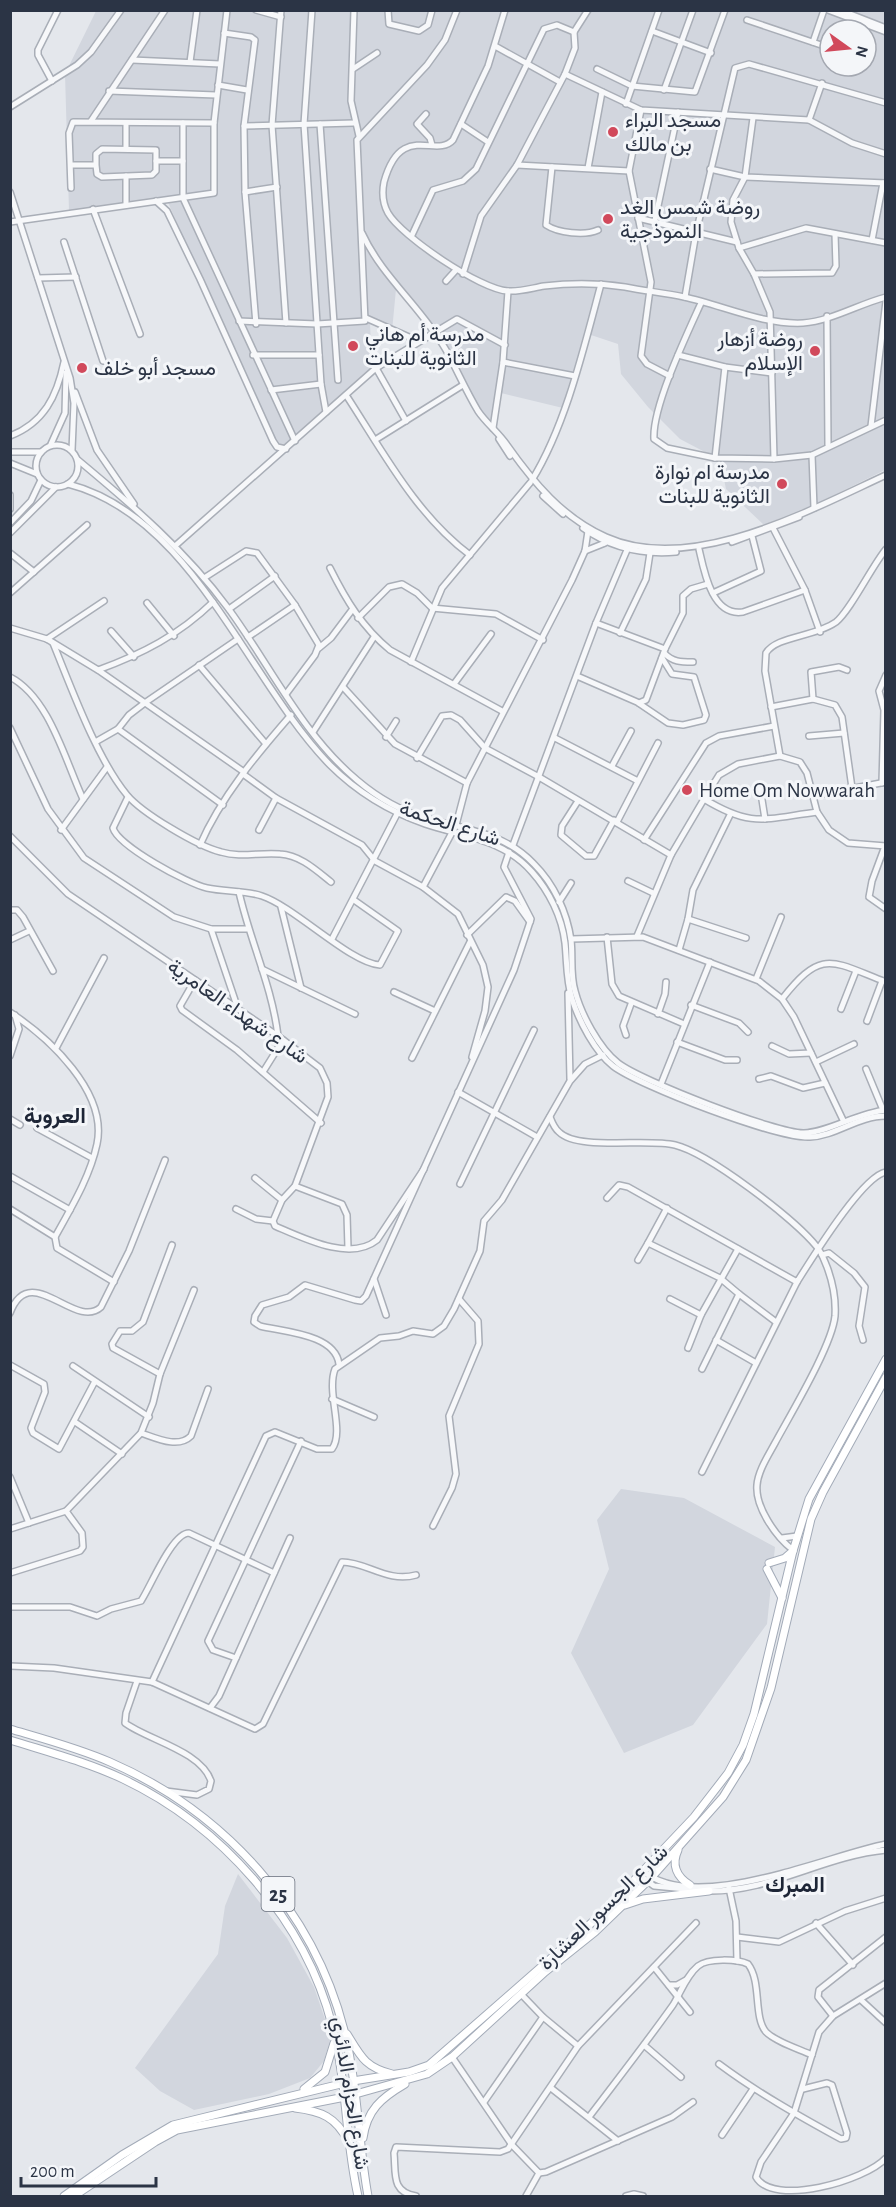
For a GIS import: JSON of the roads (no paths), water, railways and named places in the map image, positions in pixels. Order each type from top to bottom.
[{"type":"main road","name":"شارع الجسور العشارة","points":[[64,2196],[122,2155],[173,2125],[343,2083],[419,2069],[439,2058],[588,1926],[641,1873],[707,1802],[735,1760],[754,1714],[793,1551],[813,1489],[885,1359]]},
{"type":"main road","name":"شارع الجسور العشارة","points":[[74,2196],[167,2134],[202,2123],[345,2097],[427,2074],[453,2057],[649,1880],[723,1797],[746,1760],[771,1688],[816,1505],[885,1377]]},
{"type":"main road","points":[[782,1598],[768,1566],[785,1558],[793,1551]]},
{"type":"main road","points":[[788,1575],[798,1574]]},
{"type":"main road","points":[[788,1575],[796,1583]]},
{"type":"main road","name":"شارع الحزام الدائري","points":[[10,1729],[99,1757],[166,1791],[224,1833],[273,1887],[310,1945],[344,2030],[356,2094],[368,2196]]},
{"type":"main road","name":"شارع الحزام الدائري","points":[[10,1740],[93,1767],[168,1803],[210,1835],[248,1872],[275,1906],[308,1965],[336,2037],[358,2196]]},
{"type":"main road","points":[[681,1845],[676,1853],[675,1867],[680,1878],[690,1885]]},
{"type":"main road","points":[[623,1905],[643,1899],[709,1891]]},
{"type":"main road","points":[[344,2030],[366,2063],[395,2075]]},
{"type":"main road","points":[[292,2095],[310,2086],[325,2072],[336,2037]]},
{"type":"main road","points":[[362,2150],[366,2122],[376,2104],[413,2079]]},
{"type":"main road","points":[[287,2107],[321,2112],[332,2118],[350,2145]]},
{"type":"street","points":[[52,81],[38,55],[38,50],[58,10]]},
{"type":"street","points":[[10,107],[52,81],[91,52],[121,10]]},
{"type":"street","points":[[91,121],[165,10]]},
{"type":"street","points":[[190,62],[197,10]]},
{"type":"street","points":[[10,222],[214,193],[214,123],[227,10]]},
{"type":"street","points":[[256,10],[281,14],[272,125],[286,323]]},
{"type":"street","points":[[312,10],[304,124],[321,384],[326,412]]},
{"type":"street","points":[[354,10],[351,101],[354,123],[359,136]]},
{"type":"street","points":[[388,10],[389,24],[418,30],[428,25],[432,10]]},
{"type":"street","points":[[239,321],[256,324],[317,324],[363,322],[366,318],[355,149],[359,136],[393,104],[427,65],[445,40],[457,10]]},
{"type":"street","points":[[505,10],[495,45],[461,124],[448,145],[417,144],[400,153],[384,186],[386,210],[393,219],[456,270],[477,282],[508,291],[565,284],[601,284],[685,297],[701,303],[771,319],[806,322],[885,299],[871,426]]},
{"type":"street","points":[[463,274],[481,216],[517,165],[565,74],[575,48],[574,32],[588,10]]},
{"type":"street","points":[[626,105],[659,10]]},
{"type":"street","points":[[664,90],[693,10]]},
{"type":"street","points":[[597,69],[632,86],[695,92],[725,10]]},
{"type":"street","points":[[813,42],[826,10],[885,30]]},
{"type":"street","points":[[840,10],[885,30]]},
{"type":"street","points":[[747,20],[818,44]]},
{"type":"street","points":[[412,235],[433,190],[467,178],[476,168],[539,36],[548,26],[564,26],[574,32]]},
{"type":"street","points":[[652,31],[711,53]]},
{"type":"street","points":[[224,33],[254,38],[244,126],[245,192],[256,324]]},
{"type":"street","points":[[495,45],[560,82]]},
{"type":"street","points":[[352,69],[376,53]]},
{"type":"street","points":[[132,60],[220,64]]},
{"type":"street","points":[[685,297],[696,233],[734,70],[740,65],[749,64],[822,83],[885,103]]},
{"type":"street","points":[[565,74],[626,105],[641,110],[809,120],[852,143],[885,154]]},
{"type":"street","points":[[809,120],[822,83]]},
{"type":"street","points":[[218,85],[247,90]]},
{"type":"street","points":[[109,91],[216,95]]},
{"type":"street","points":[[588,168],[602,92]]},
{"type":"street","points":[[641,110],[628,171],[651,274],[641,356],[647,364],[670,376]]},
{"type":"street","points":[[655,220],[678,112]]},
{"type":"street","points":[[426,114],[417,124],[430,138],[432,146]]},
{"type":"street","points":[[753,118],[745,177],[731,211],[731,222],[738,245],[768,305],[771,319],[774,459]]},
{"type":"street","points":[[71,188],[71,123],[91,121],[214,123]]},
{"type":"street","points":[[126,123],[126,148]]},
{"type":"street","points":[[183,123],[183,198],[253,356],[295,441]]},
{"type":"street","points":[[244,126],[354,123]]},
{"type":"street","points":[[320,124],[338,380]]},
{"type":"street","points":[[461,124],[488,142]]},
{"type":"street","points":[[100,149],[155,149],[156,161],[156,171],[152,175],[100,176],[97,173],[96,154],[100,149]]},
{"type":"street","points":[[156,161],[183,160]]},
{"type":"street","points":[[70,165],[96,165]]},
{"type":"street","points":[[517,165],[628,171]]},
{"type":"street","points":[[552,167],[546,225],[554,229],[587,233],[598,230]]},
{"type":"street","points":[[710,170],[745,177],[884,183],[872,240]]},
{"type":"street","points":[[126,176],[126,205]]},
{"type":"street","points":[[245,192],[277,187]]},
{"type":"street","points":[[10,192],[70,378],[97,450],[141,513]]},
{"type":"street","points":[[156,201],[167,212],[200,279],[273,441],[277,447],[286,449]]},
{"type":"street","points":[[93,209],[140,334]]},
{"type":"street","points":[[638,218],[655,220],[738,245],[806,228],[885,243]]},
{"type":"street","points":[[362,233],[371,252],[435,331],[479,413],[494,429],[531,481],[588,530],[608,543],[627,550],[650,554],[699,549],[752,536],[773,528],[883,476]]},
{"type":"street","points":[[754,274],[832,273],[836,266],[834,234]]},
{"type":"street","points":[[64,242],[103,361]]},
{"type":"street","points":[[446,280],[456,270]]},
{"type":"street","points":[[38,278],[76,277]]},
{"type":"street","points":[[411,662],[432,608],[444,585],[531,481],[549,450],[575,376],[601,284]]},
{"type":"street","points":[[494,429],[505,345],[508,291]]},
{"type":"street","points":[[701,303],[670,376],[657,420],[654,440],[667,448],[715,458],[774,459],[812,455],[885,420]]},
{"type":"street","points":[[827,316],[828,446]]},
{"type":"street","points":[[366,318],[418,341]]},
{"type":"street","points":[[175,546],[376,368],[418,341],[459,320],[505,345]]},
{"type":"street","points":[[10,523],[31,501],[39,477],[36,462],[41,452],[50,445],[62,423],[67,405],[64,354]]},
{"type":"street","points":[[253,356],[319,355]]},
{"type":"street","points":[[678,355],[725,367],[772,373]]},
{"type":"street","points":[[10,436],[29,427],[43,415],[55,396],[64,362]]},
{"type":"street","points":[[503,362],[575,376]]},
{"type":"street","points":[[715,458],[725,367]]},
{"type":"street","points":[[376,368],[406,421]]},
{"type":"street","points":[[70,378],[74,412],[72,450]]},
{"type":"street","points":[[271,390],[321,384]]},
{"type":"street","points":[[375,440],[463,385]]},
{"type":"street","points":[[346,395],[428,516],[447,537],[470,555]]},
{"type":"street","points":[[10,533],[56,487],[68,484],[78,472],[78,460],[72,450],[62,444],[50,445]]},
{"type":"street","points":[[10,452],[41,452]]},
{"type":"street","points":[[812,455],[814,508]]},
{"type":"street","name":"شارع الحكمة","points":[[78,460],[141,513],[204,578],[229,609],[313,732],[348,772],[380,797],[416,815],[484,832],[513,845],[536,865],[560,902],[571,939],[575,992],[605,1054],[625,1068],[662,1084],[788,1131],[811,1132],[843,1120],[885,1112]]},
{"type":"street","points":[[10,463],[56,487]]},
{"type":"street","name":"شارع الحكمة","points":[[68,484],[110,499],[134,517],[190,573],[213,602],[318,752],[343,778],[370,799],[397,814],[474,836],[508,852],[531,871],[554,906],[565,943],[568,988],[574,1007],[605,1054],[621,1072],[784,1134],[816,1136],[885,1112]]},
{"type":"street","points":[[10,495],[10,509]]},
{"type":"street","points":[[588,530],[630,545],[673,549],[735,537],[814,508]]},
{"type":"street","points":[[10,594],[87,525]]},
{"type":"street","points":[[773,528],[805,590],[820,632]]},
{"type":"street","points":[[423,887],[456,825],[467,783],[502,711],[543,640],[585,551],[588,530]]},
{"type":"street","points":[[713,593],[761,571],[752,536]]},
{"type":"street","points":[[585,551],[593,545],[608,543]]},
{"type":"street","points":[[699,549],[708,584],[723,608],[738,613],[805,590]]},
{"type":"street","points":[[780,756],[764,662],[769,648],[784,640],[820,632],[843,615],[885,549]]},
{"type":"street","points":[[513,845],[555,738],[596,623],[627,550]]},
{"type":"street","points":[[204,578],[246,551],[257,552],[317,638],[319,648]]},
{"type":"street","points":[[10,553],[34,572]]},
{"type":"street","points":[[620,633],[646,579],[650,554]]},
{"type":"street","points":[[330,568],[352,610],[374,637],[411,662],[502,711]]},
{"type":"street","points":[[229,609],[275,576]]},
{"type":"street","points":[[358,618],[389,587],[398,584],[409,587],[432,608],[496,614],[543,640]]},
{"type":"street","points":[[637,702],[643,702],[649,697],[664,653],[682,613],[683,596],[690,589],[708,584]]},
{"type":"street","points":[[50,641],[104,601]]},
{"type":"street","points":[[98,670],[134,657],[174,636],[213,602]]},
{"type":"street","points":[[147,603],[174,636]]},
{"type":"street","points":[[248,637],[295,604]]},
{"type":"street","points":[[286,694],[319,648],[331,638],[352,610]]},
{"type":"street","points":[[596,623],[664,653],[671,660],[693,662]]},
{"type":"street","points":[[10,628],[50,641],[98,670],[146,702],[276,798],[362,845],[375,861],[423,887],[458,914],[483,965],[488,987],[485,1011],[470,1065]]},
{"type":"street","points":[[111,631],[134,657]]},
{"type":"street","points":[[454,684],[490,634]]},
{"type":"street","points":[[313,732],[374,637]]},
{"type":"street","points":[[97,741],[118,729],[129,715],[146,702],[238,639]]},
{"type":"street","points":[[50,641],[107,767],[128,797],[200,844],[219,852],[242,855],[288,855],[309,864],[331,882]]},
{"type":"street","points":[[577,675],[637,702],[676,726],[706,718],[694,677],[672,674],[664,653]]},
{"type":"street","points":[[199,665],[266,744]]},
{"type":"street","points":[[813,699],[811,672],[839,667],[847,670]]},
{"type":"street","points":[[813,796],[884,783],[885,710],[879,691],[885,675]]},
{"type":"street","points":[[10,677],[28,688],[41,703],[83,799]]},
{"type":"street","points":[[343,687],[386,737],[417,758],[467,783]]},
{"type":"street","points":[[771,707],[813,699],[835,705],[842,717],[852,788]]},
{"type":"street","points":[[200,844],[244,773],[291,715]]},
{"type":"street","points":[[417,758],[441,718],[446,715],[454,717],[466,725],[485,748],[671,855]]},
{"type":"street","points":[[386,737],[396,721]]},
{"type":"street","points":[[644,840],[706,743],[719,736],[774,726]]},
{"type":"street","points":[[10,728],[48,809],[61,830],[84,858],[174,917],[211,929],[247,929]]},
{"type":"street","points":[[118,729],[223,805]]},
{"type":"street","points":[[612,766],[631,731]]},
{"type":"street","points":[[809,736],[844,733]]},
{"type":"street","points":[[555,738],[636,780]]},
{"type":"street","points":[[578,801],[562,826],[561,838],[586,856],[594,856],[658,743]]},
{"type":"street","points":[[637,936],[653,893],[671,855],[719,775],[730,768],[780,756],[794,759],[803,765],[817,812],[829,830],[844,841],[885,846],[872,881],[869,897],[885,909]]},
{"type":"street","points":[[61,830],[107,767]]},
{"type":"street","points":[[760,787],[765,819]]},
{"type":"street","points":[[128,797],[113,828],[115,834],[127,845],[194,885],[263,896],[368,962],[377,965],[384,962],[398,931],[354,900]]},
{"type":"street","points":[[259,830],[276,798]]},
{"type":"street","points":[[704,799],[730,815],[748,820],[817,812]]},
{"type":"street","points":[[332,939],[375,861],[397,814]]},
{"type":"street","points":[[679,950],[698,878],[730,815]]},
{"type":"street","name":"شارع شهداء العامرية","points":[[10,837],[68,894],[278,1036],[320,1068],[324,1074],[328,1097],[321,1122],[295,1186],[282,1200],[273,1221]]},
{"type":"street","points":[[152,1682],[266,1436],[275,1432],[317,1449],[326,1450],[334,1447],[337,1433],[332,1399],[332,1377],[339,1364],[338,1356],[327,1345],[260,1326],[254,1322],[255,1316],[262,1305],[289,1297],[305,1285],[361,1300],[374,1279],[514,970],[530,923],[528,911],[505,870],[508,852]]},
{"type":"street","points":[[628,881],[653,893]]},
{"type":"street","points":[[560,902],[571,883]]},
{"type":"street","points":[[239,892],[247,929],[273,1006],[278,1036]]},
{"type":"street","points":[[467,935],[506,897],[515,901],[530,923]]},
{"type":"street","points":[[281,907],[301,988]]},
{"type":"street","points":[[10,910],[20,913],[53,970]]},
{"type":"street","points":[[756,979],[781,917]]},
{"type":"street","points":[[688,919],[746,938]]},
{"type":"street","points":[[211,929],[239,1010]]},
{"type":"street","points":[[10,940],[29,931]]},
{"type":"street","points":[[571,939],[637,936],[756,979],[782,999],[794,1017],[843,1120]]},
{"type":"street","points":[[607,937],[612,984],[619,996],[631,1004],[684,1024]]},
{"type":"street","points":[[412,1058],[470,942]]},
{"type":"street","points":[[56,1048],[104,958]]},
{"type":"street","points":[[662,1084],[691,1005],[710,962]]},
{"type":"street","points":[[782,999],[801,975],[815,965],[832,963],[884,981],[867,1021]]},
{"type":"street","points":[[262,969],[355,1014]]},
{"type":"street","points":[[841,1009],[856,971]]},
{"type":"street","points":[[195,980],[180,1006],[182,1010],[223,1039],[321,1122]]},
{"type":"street","points":[[658,1014],[665,994],[666,982]]},
{"type":"street","points":[[568,988],[570,1080]]},
{"type":"street","points":[[394,992],[435,1011]]},
{"type":"street","points":[[626,1035],[623,1026],[631,1004]]},
{"type":"street","points":[[691,1005],[739,1023],[747,1032]]},
{"type":"street","points":[[13,1014],[56,1048],[81,1081],[93,1109],[98,1133],[92,1158],[70,1210],[55,1237],[57,1248],[114,1282]]},
{"type":"street","points":[[10,1056],[19,1029],[13,1014]]},
{"type":"street","points":[[460,1184],[534,1030]]},
{"type":"street","points":[[263,1072],[283,1040]]},
{"type":"street","points":[[677,1042],[724,1060],[737,1059]]},
{"type":"street","points":[[816,1062],[854,1044]]},
{"type":"street","points":[[772,1046],[789,1054],[811,1053]]},
{"type":"street","points":[[339,1364],[354,1357],[380,1338],[399,1336],[413,1331],[433,1334],[447,1321],[480,1251],[484,1221],[502,1200],[570,1080],[585,1064],[605,1054]]},
{"type":"street","points":[[866,1069],[885,1112]]},
{"type":"street","points":[[759,1079],[771,1076],[803,1088],[825,1083]]},
{"type":"street","points":[[458,1092],[537,1137]]},
{"type":"street","points":[[550,1117],[559,1133],[570,1139],[587,1142],[674,1144],[702,1155],[794,1224],[821,1252],[834,1290],[835,1318],[818,1360],[763,1467],[756,1486],[759,1502],[793,1551]]},
{"type":"street","points":[[10,1119],[20,1125]]},
{"type":"street","points":[[37,1128],[92,1158]]},
{"type":"street","points":[[10,1312],[22,1294],[34,1292],[92,1313],[105,1304],[165,1160]]},
{"type":"street","points":[[236,1209],[256,1219],[273,1221],[275,1226],[318,1242],[348,1248],[366,1246],[377,1240],[424,1169]]},
{"type":"street","points":[[702,1472],[797,1282],[821,1252],[826,1235],[843,1213],[876,1176],[885,1172]]},
{"type":"street","points":[[10,1176],[70,1210]]},
{"type":"street","points":[[255,1178],[282,1200]]},
{"type":"street","points":[[607,1198],[614,1188],[623,1185],[797,1282]]},
{"type":"street","points":[[295,1186],[342,1204],[347,1215],[348,1248]]},
{"type":"street","points":[[638,1260],[667,1208]]},
{"type":"street","points":[[10,1209],[55,1237]]},
{"type":"street","points":[[648,1243],[720,1278],[776,1322]]},
{"type":"street","points":[[160,1374],[113,1348],[111,1344],[120,1331],[132,1331],[143,1322],[172,1245]]},
{"type":"street","points":[[688,1348],[701,1315],[738,1248]]},
{"type":"street","points":[[821,1252],[829,1253],[838,1259],[865,1287],[859,1326],[863,1340]]},
{"type":"street","points":[[374,1279],[386,1315]]},
{"type":"street","points":[[10,1529],[66,1511],[141,1433],[149,1417],[160,1374],[194,1290]]},
{"type":"street","points":[[702,1369],[739,1294]]},
{"type":"street","points":[[433,1526],[452,1488],[456,1474],[449,1416],[479,1344],[478,1321],[459,1299]]},
{"type":"street","points":[[670,1299],[701,1315]]},
{"type":"street","points":[[716,1340],[756,1363]]},
{"type":"street","points":[[10,1365],[42,1383],[45,1388],[31,1428],[33,1433],[60,1449],[94,1383]]},
{"type":"street","points":[[73,1366],[94,1383],[149,1417]]},
{"type":"street","points":[[141,1433],[173,1442],[187,1440],[191,1436],[208,1389]]},
{"type":"street","points":[[332,1399],[374,1417]]},
{"type":"street","points":[[75,1422],[122,1454]]},
{"type":"street","points":[[236,1658],[213,1650],[208,1641],[301,1441]]},
{"type":"street","points":[[10,1477],[29,1523]]},
{"type":"street","points":[[10,1573],[80,1551],[83,1547],[82,1533],[66,1511]]},
{"type":"street","points":[[10,1606],[70,1607],[97,1616],[111,1609],[141,1601],[175,1541],[184,1533],[215,1545],[274,1574]]},
{"type":"street","points":[[782,1538],[797,1536]]},
{"type":"street","points":[[210,1708],[219,1696],[290,1538]]},
{"type":"street","points":[[10,1666],[54,1668],[152,1682],[255,1730],[263,1724],[342,1562],[386,1575],[405,1578],[416,1575]]},
{"type":"street","points":[[137,1681],[125,1723],[189,1757],[204,1769],[211,1781],[209,1790],[204,1794],[166,1791]]},
{"type":"street","points":[[649,1880],[729,1888],[885,1844]]},
{"type":"street","points":[[641,1873],[662,1888],[709,1891],[780,1881],[821,1866],[885,1850]]},
{"type":"street","points":[[729,1888],[737,1937],[737,1961]]},
{"type":"street","points":[[737,1937],[779,1942],[816,1923],[885,1898]]},
{"type":"street","points":[[416,2196],[400,2192],[394,2153],[398,2146],[500,2151],[513,2145],[578,2046],[696,1923]]},
{"type":"street","points":[[816,1923],[853,1965]]},
{"type":"street","points":[[833,2016],[818,1997],[819,1990],[885,1937]]},
{"type":"street","points":[[669,1985],[677,1985],[687,1979],[703,1964],[737,1961],[748,1964],[753,1971],[762,2023],[767,2033],[813,2055]]},
{"type":"street","points":[[654,1967],[690,2012]]},
{"type":"street","points":[[589,2117],[678,1998],[687,1979]]},
{"type":"street","points":[[885,1983],[833,2016],[819,2032],[794,2113],[757,2170],[756,2177],[763,2185],[796,2191],[828,2188],[864,2175],[885,2158]]},
{"type":"street","points":[[521,1994],[543,2017],[578,2046]]},
{"type":"street","points":[[861,2000],[885,2023]]},
{"type":"street","points":[[484,2102],[543,2017]]},
{"type":"street","points":[[644,2045],[681,2078]]},
{"type":"street","points":[[453,2057],[513,2145],[539,2173]]},
{"type":"street","points":[[719,2064],[753,2089],[794,2113],[841,2139],[846,2138],[847,2133],[832,2085],[827,2083],[803,2089]]},
{"type":"street","points":[[551,2088],[618,2141]]},
{"type":"street","points":[[722,2134],[753,2089]]},
{"type":"street","points":[[539,2173],[672,2117],[693,2102]]},
{"type":"street","points":[[526,2196],[539,2173]]},
{"type":"street","points":[[626,2196],[634,2193],[643,2196]]},
{"type":"place","name":"مسجد البراء بن مالك","points":[[613,132]]},
{"type":"place","name":"روضة شمس الغد النموذجية","points":[[608,219]]},
{"type":"place","name":"مدرسة أم هاني الثانوية للبنات","points":[[353,346]]},
{"type":"place","name":"روضة أزهار الإسلام","points":[[815,351]]},
{"type":"place","name":"مسجد أبو خلف","points":[[82,368]]},
{"type":"place","name":"مدرسة ام نوارة الثانوية للبنات","points":[[782,484]]},
{"type":"place","name":"Home Om Nowwarah","points":[[687,790]]},
{"type":"district","name":"العروبة","points":[[55,1115]]},
{"type":"district","name":"المبرك","points":[[795,1884]]}]
